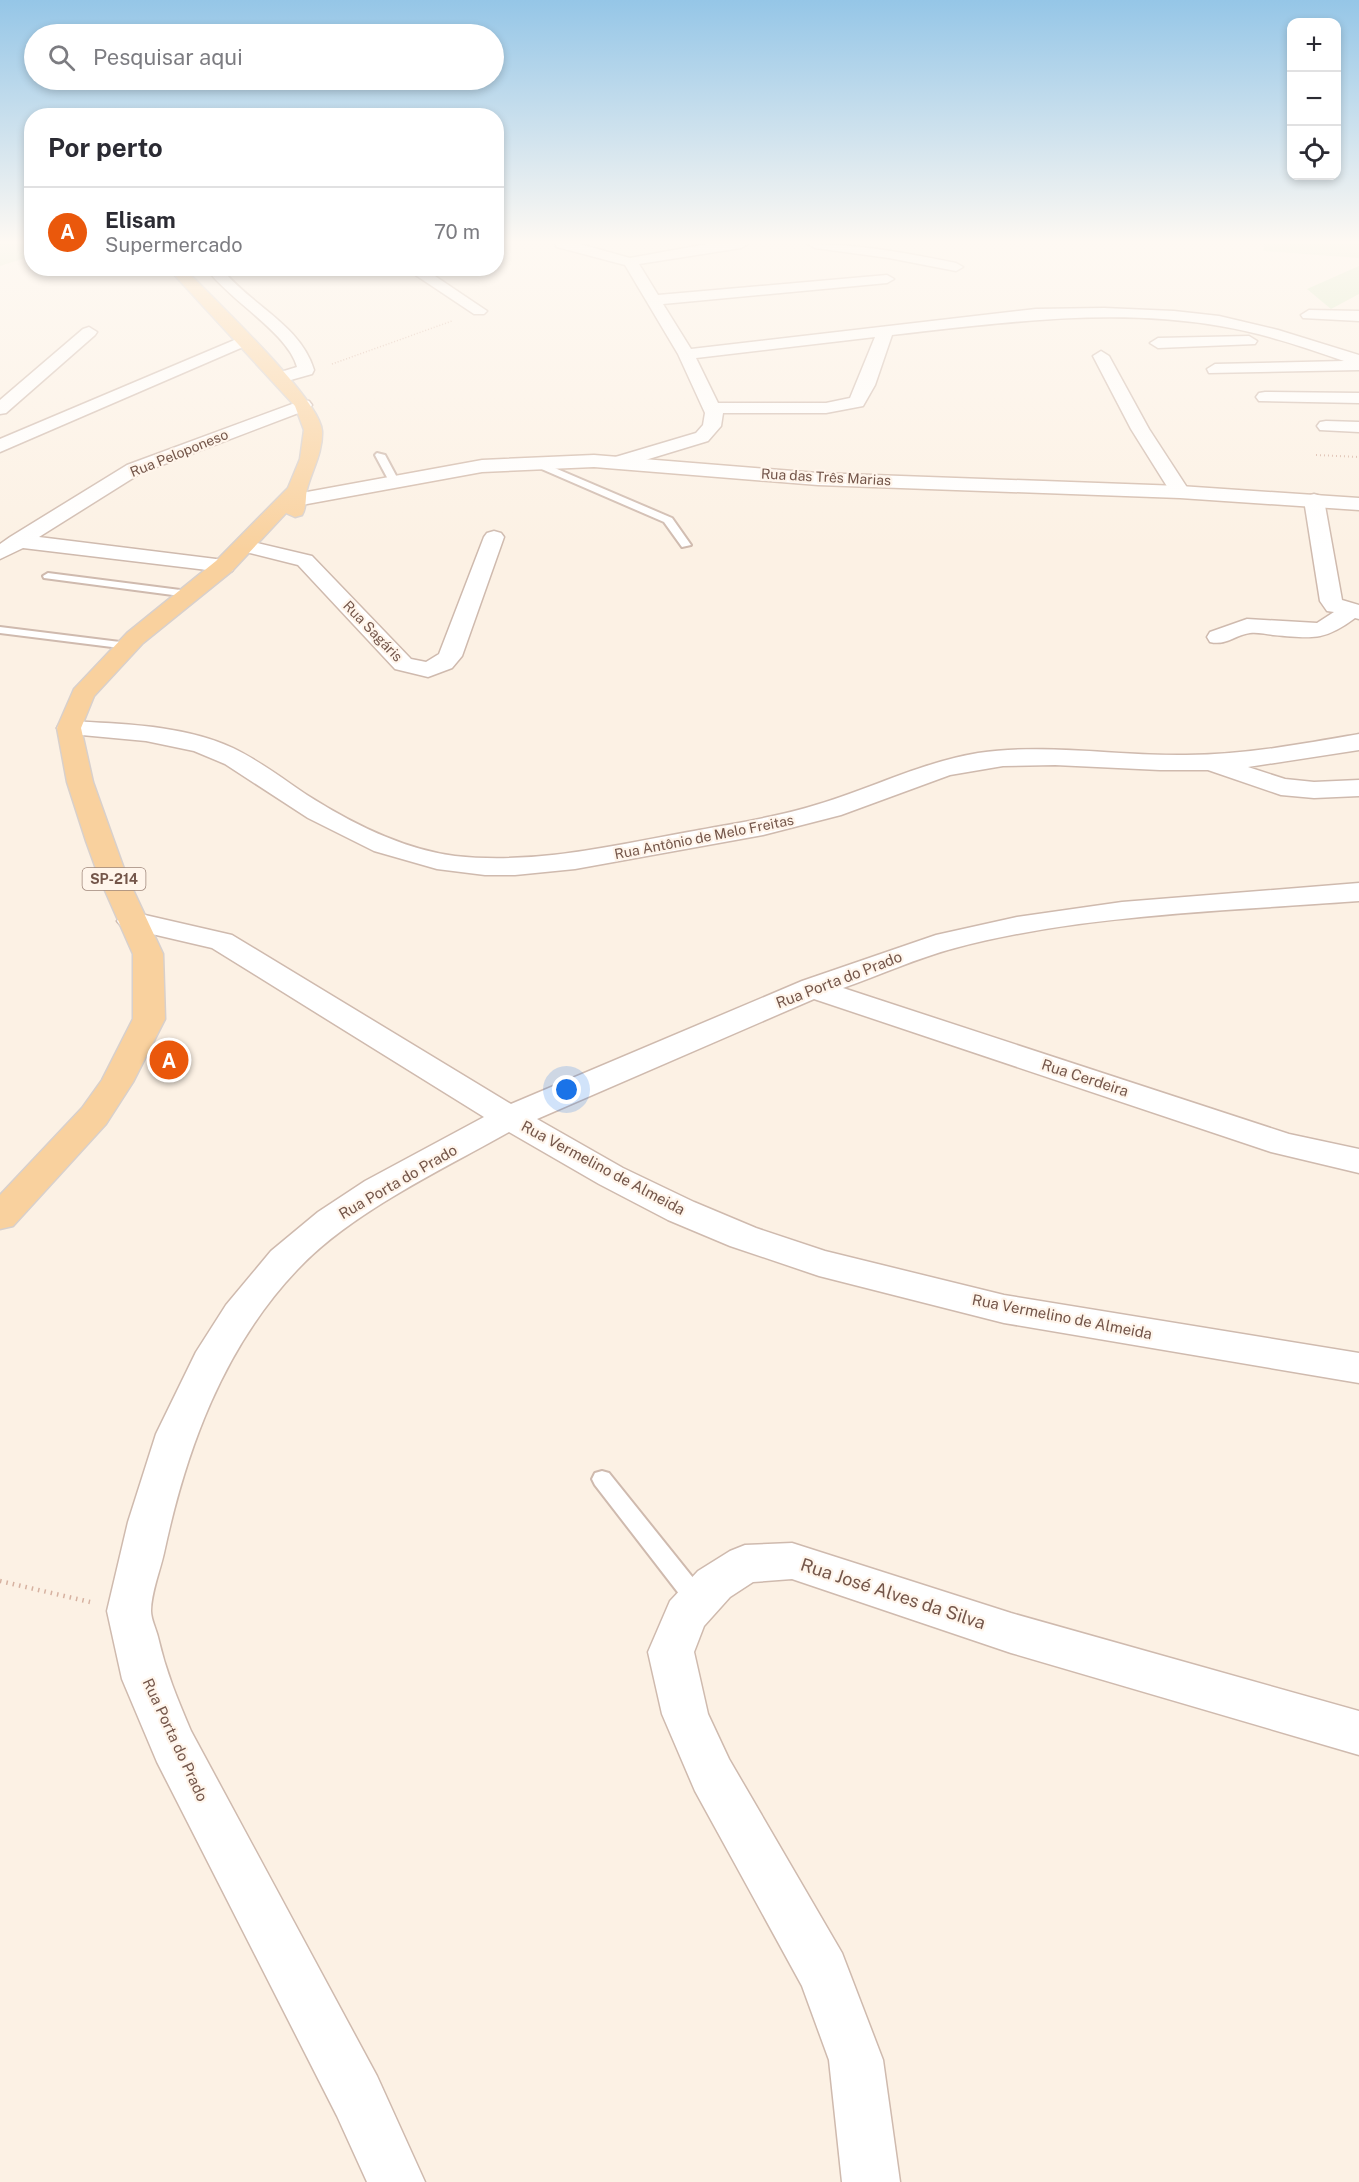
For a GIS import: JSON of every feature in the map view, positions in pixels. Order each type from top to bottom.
[{"type":"main road","points":[[69,728],[83,694],[128,646],[188,594],[295,512],[297,495],[309,459],[313,430],[303,405],[249,346]]},
{"type":"main road","name":"SP-214","points":[[3,1210],[94,1116],[117,1082],[150,1019],[148,954],[113,877],[80,782],[69,728]]},
{"type":"street","points":[[0,409],[73,346]]},
{"type":"street","points":[[3,442],[232,346]]},
{"type":"street","points":[[281,379],[306,370],[301,356],[293,346]]},
{"type":"street","points":[[619,462],[702,437],[712,426],[713,408],[681,346]]},
{"type":"street","points":[[686,354],[760,346]]},
{"type":"street","points":[[713,408],[826,408],[856,402],[866,386],[880,346]]},
{"type":"street","points":[[1312,346],[1359,361]]},
{"type":"street","points":[[1101,356],[1140,429],[1180,492]]},
{"type":"street","points":[[1215,369],[1359,366]]},
{"type":"street","points":[[1264,397],[1359,398]]},
{"type":"street","name":"Rua Peloponeso","points":[[9,547],[134,469],[303,405]]},
{"type":"street","points":[[1326,426],[1359,427]]},
{"type":"street","name":"Rua das Três Marias","points":[[297,495],[395,483],[482,466],[533,462],[619,462],[818,479],[1180,492],[1359,504]]},
{"type":"street","points":[[1314,500],[1331,601],[1335,606],[1355,612]]},
{"type":"street","name":"Rua Sagáris","points":[[9,547],[305,560],[403,664],[428,670],[444,663],[450,656],[494,537]]},
{"type":"street","points":[[1218,637],[1247,626],[1306,631],[1321,630],[1355,612]]},
{"type":"street","name":"Rua Antônio de Melo Freitas","points":[[69,728],[124,731],[170,738],[217,751],[271,779],[316,812],[370,840],[412,855],[486,867],[534,866],[584,860],[793,820],[830,810],[930,773],[977,761],[1022,757],[1210,763],[1359,742]]},
{"type":"street","points":[[1210,763],[1281,787],[1314,790],[1359,788]]},
{"type":"street","name":"Rua Porta do Prado","points":[[396,2182],[357,2096],[174,1746],[145,1679],[129,1611],[149,1522],[176,1434],[215,1352],[239,1314],[284,1260],[331,1221],[377,1191],[509,1118],[813,988],[946,941],[1017,926],[1122,911],[1359,892]]},
{"type":"street","name":"Rua Vermelino de Almeida","points":[[132,921],[222,941],[509,1118],[611,1176],[681,1211],[743,1237],[819,1263],[1004,1309],[1359,1368]]},
{"type":"street","name":"Rua Cerdeira","points":[[813,988],[1283,1144],[1359,1161]]},
{"type":"street","name":"Rua José Alves da Silva","points":[[872,2182],[856,2060],[823,1972],[712,1774],[685,1714],[671,1652],[686,1614],[714,1584],[745,1564],[792,1562],[1011,1633],[1359,1733]]},
{"type":"lane","points":[[380,455],[395,483]]},
{"type":"lane","points":[[533,462],[668,520],[687,545]]},
{"type":"lane","points":[[48,576],[188,594]]},
{"type":"lane","points":[[0,630],[128,646]]},
{"type":"lane","points":[[602,1479],[699,1601]]},
{"type":"path","points":[[281,379],[378,346]]},
{"type":"path","points":[[1316,455],[1359,457]]},
{"type":"path","points":[[0,1581],[129,1611]]},
{"type":"place","name":"Elisam","points":[[169,1060]]}]
